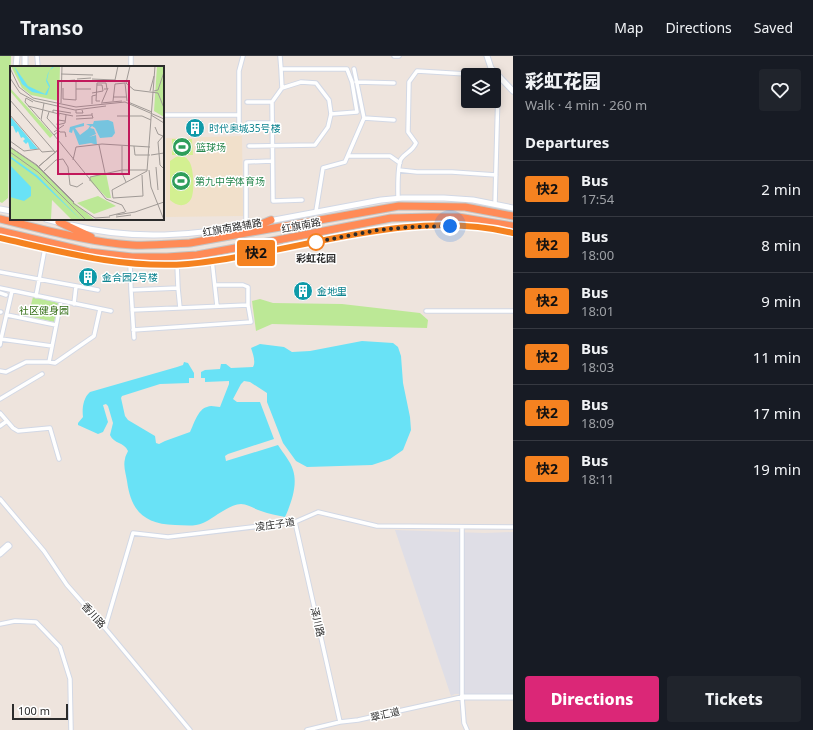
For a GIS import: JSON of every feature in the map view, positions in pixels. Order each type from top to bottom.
[{"type":"highway","name":"红旗南路","points":[[0,219],[100,241],[132,245],[155,245],[190,243],[399,206],[465,207],[513,216]]},
{"type":"highway","name":"红旗南路","points":[[0,231],[89,252],[132,256],[167,257],[197,255],[390,218],[458,217],[513,226]]},
{"type":"highway","points":[[233,236],[271,220]]},
{"type":"highway","points":[[59,222],[100,241]]},
{"type":"highway","points":[[234,248],[280,248]]},
{"type":"main road","points":[[16,66],[17,56]]},
{"type":"main road","points":[[487,56],[491,68],[513,91]]},
{"type":"main road","name":"红旗南路辅路","points":[[50,220],[108,233],[143,236],[199,233],[316,211],[398,198],[444,198],[473,200],[513,208]]},
{"type":"main road","points":[[0,209],[10,211]]},
{"type":"main road","points":[[0,238],[82,257],[130,263],[177,264],[212,260],[378,230],[412,227],[472,227],[513,233]]},
{"type":"main road","points":[[0,553],[9,545]]},
{"type":"main road","points":[[462,697],[513,697]]},
{"type":"street","points":[[239,124],[239,71],[243,56]]},
{"type":"street","points":[[280,56],[282,88]]},
{"type":"street","points":[[394,56],[399,56]]},
{"type":"street","points":[[281,69],[347,69],[352,82],[357,112],[331,114]]},
{"type":"street","points":[[316,211],[323,168],[345,162],[364,118],[354,69]]},
{"type":"street","points":[[398,198],[399,170],[401,160],[414,148],[416,143],[408,132],[409,82],[418,71],[461,74]]},
{"type":"street","points":[[249,146],[273,146],[315,145],[328,127],[331,114],[329,100],[316,83],[301,82],[282,88],[272,102],[273,123],[273,146],[272,161],[273,201],[302,200]]},
{"type":"street","points":[[356,82],[394,83]]},
{"type":"street","points":[[247,102],[272,102]]},
{"type":"street","points":[[495,204],[498,108]]},
{"type":"street","points":[[164,115],[239,115]]},
{"type":"street","points":[[364,118],[394,120]]},
{"type":"street","points":[[248,123],[273,123]]},
{"type":"street","points":[[348,156],[390,156],[400,164]]},
{"type":"street","points":[[246,225],[246,162],[272,161]]},
{"type":"street","points":[[399,170],[496,175]]},
{"type":"street","points":[[36,296],[45,248]]},
{"type":"street","points":[[212,260],[217,306]]},
{"type":"street","points":[[130,263],[134,338]]},
{"type":"street","points":[[177,264],[180,308]]},
{"type":"street","points":[[0,272],[98,290]]},
{"type":"street","points":[[133,330],[251,322],[248,305],[248,287],[243,285],[215,285]]},
{"type":"street","points":[[74,304],[76,286]]},
{"type":"street","points":[[0,288],[111,311]]},
{"type":"street","points":[[131,290],[178,288]]},
{"type":"street","points":[[0,345],[12,291]]},
{"type":"street","points":[[0,293],[6,295]]},
{"type":"street","points":[[49,362],[61,301]]},
{"type":"street","points":[[132,310],[248,305]]},
{"type":"street","points":[[0,371],[6,372],[26,362],[55,363],[94,336],[100,309]]},
{"type":"street","points":[[426,311],[513,311]]},
{"type":"street","points":[[7,315],[56,325]]},
{"type":"street","points":[[1,339],[52,346]]},
{"type":"street","points":[[0,398],[42,374]]},
{"type":"street","points":[[0,413],[18,431],[50,428],[59,459]]},
{"type":"street","points":[[0,426],[7,421]]},
{"type":"street","name":"香川路","points":[[0,499],[44,552],[67,585],[190,730]]},
{"type":"street","name":"凌庄子道","points":[[105,628],[133,534],[168,537],[295,522],[318,512],[377,526],[513,527]]},
{"type":"street","name":"泽川路","points":[[295,522],[340,722]]},
{"type":"street","points":[[462,527],[462,697],[464,722],[467,730]]},
{"type":"street","points":[[0,624],[15,621],[36,622],[60,647],[70,679],[71,730]]},
{"type":"street","name":"翠汇道","points":[[307,730],[462,697]]},
{"type":"shaded area","points":[[242,136],[243,216],[166,217],[166,138]]},
{"type":"shaded area","points":[[395,530],[485,533],[513,532],[513,694],[455,694],[451,696]]},
{"type":"green space","points":[[0,56],[11,56],[8,198],[2,203],[0,202]]},
{"type":"green space","name":"篮球场","points":[[172,139],[192,139],[193,155],[172,155]]},
{"type":"green space","name":"第九中学体育场","points":[[180,156],[187,159],[192,167],[193,173],[192,196],[189,202],[184,205],[175,204],[170,200],[170,161]]},
{"type":"green space","name":"社区健身园","points":[[33,297],[59,303],[54,322],[28,316]]},
{"type":"green space","points":[[260,299],[273,303],[342,304],[420,313],[428,320],[427,328],[272,324],[256,331],[252,301]]},
{"type":"water","points":[[362,341],[393,343],[398,347],[401,356],[403,383],[411,430],[403,450],[390,459],[372,465],[307,467],[296,461],[283,443],[267,402],[267,393],[250,382],[244,381],[233,399],[237,402],[260,402],[274,439],[228,454],[225,456],[226,461],[278,445],[291,464],[295,482],[293,494],[285,517],[241,504],[231,506],[207,521],[196,525],[164,524],[147,519],[136,508],[132,500],[124,467],[125,458],[128,451],[110,435],[113,423],[108,406],[106,404],[103,405],[108,422],[103,432],[98,434],[78,425],[83,417],[84,400],[90,392],[177,367],[183,365],[184,362],[188,363],[194,373],[194,378],[189,378],[189,383],[160,384],[122,396],[121,398],[125,416],[128,420],[155,436],[156,443],[159,444],[190,432],[197,417],[204,408],[210,406],[220,407],[229,381],[205,382],[205,378],[201,378],[201,372],[205,370],[220,369],[221,364],[226,364],[231,368],[253,367],[254,360],[251,348],[260,344],[284,347],[292,352],[310,351]]},
{"type":"bus line","name":"快2","points":[[0,238],[74,255],[124,263],[187,264],[230,258],[378,230],[433,226],[488,228],[513,233]]},
{"type":"place","name":"时代奥城35号楼","points":[[195,128]]},
{"type":"place","name":"篮球场","points":[[182,147]]},
{"type":"place","name":"第九中学体育场","points":[[181,181]]},
{"type":"place","name":"彩虹花园","points":[[316,242]]},
{"type":"place","name":"金合园2号楼","points":[[88,277]]},
{"type":"place","name":"金地里","points":[[303,291]]},
{"type":"route","points":[[316,242],[311,243],[378,230],[450,226]]}]
